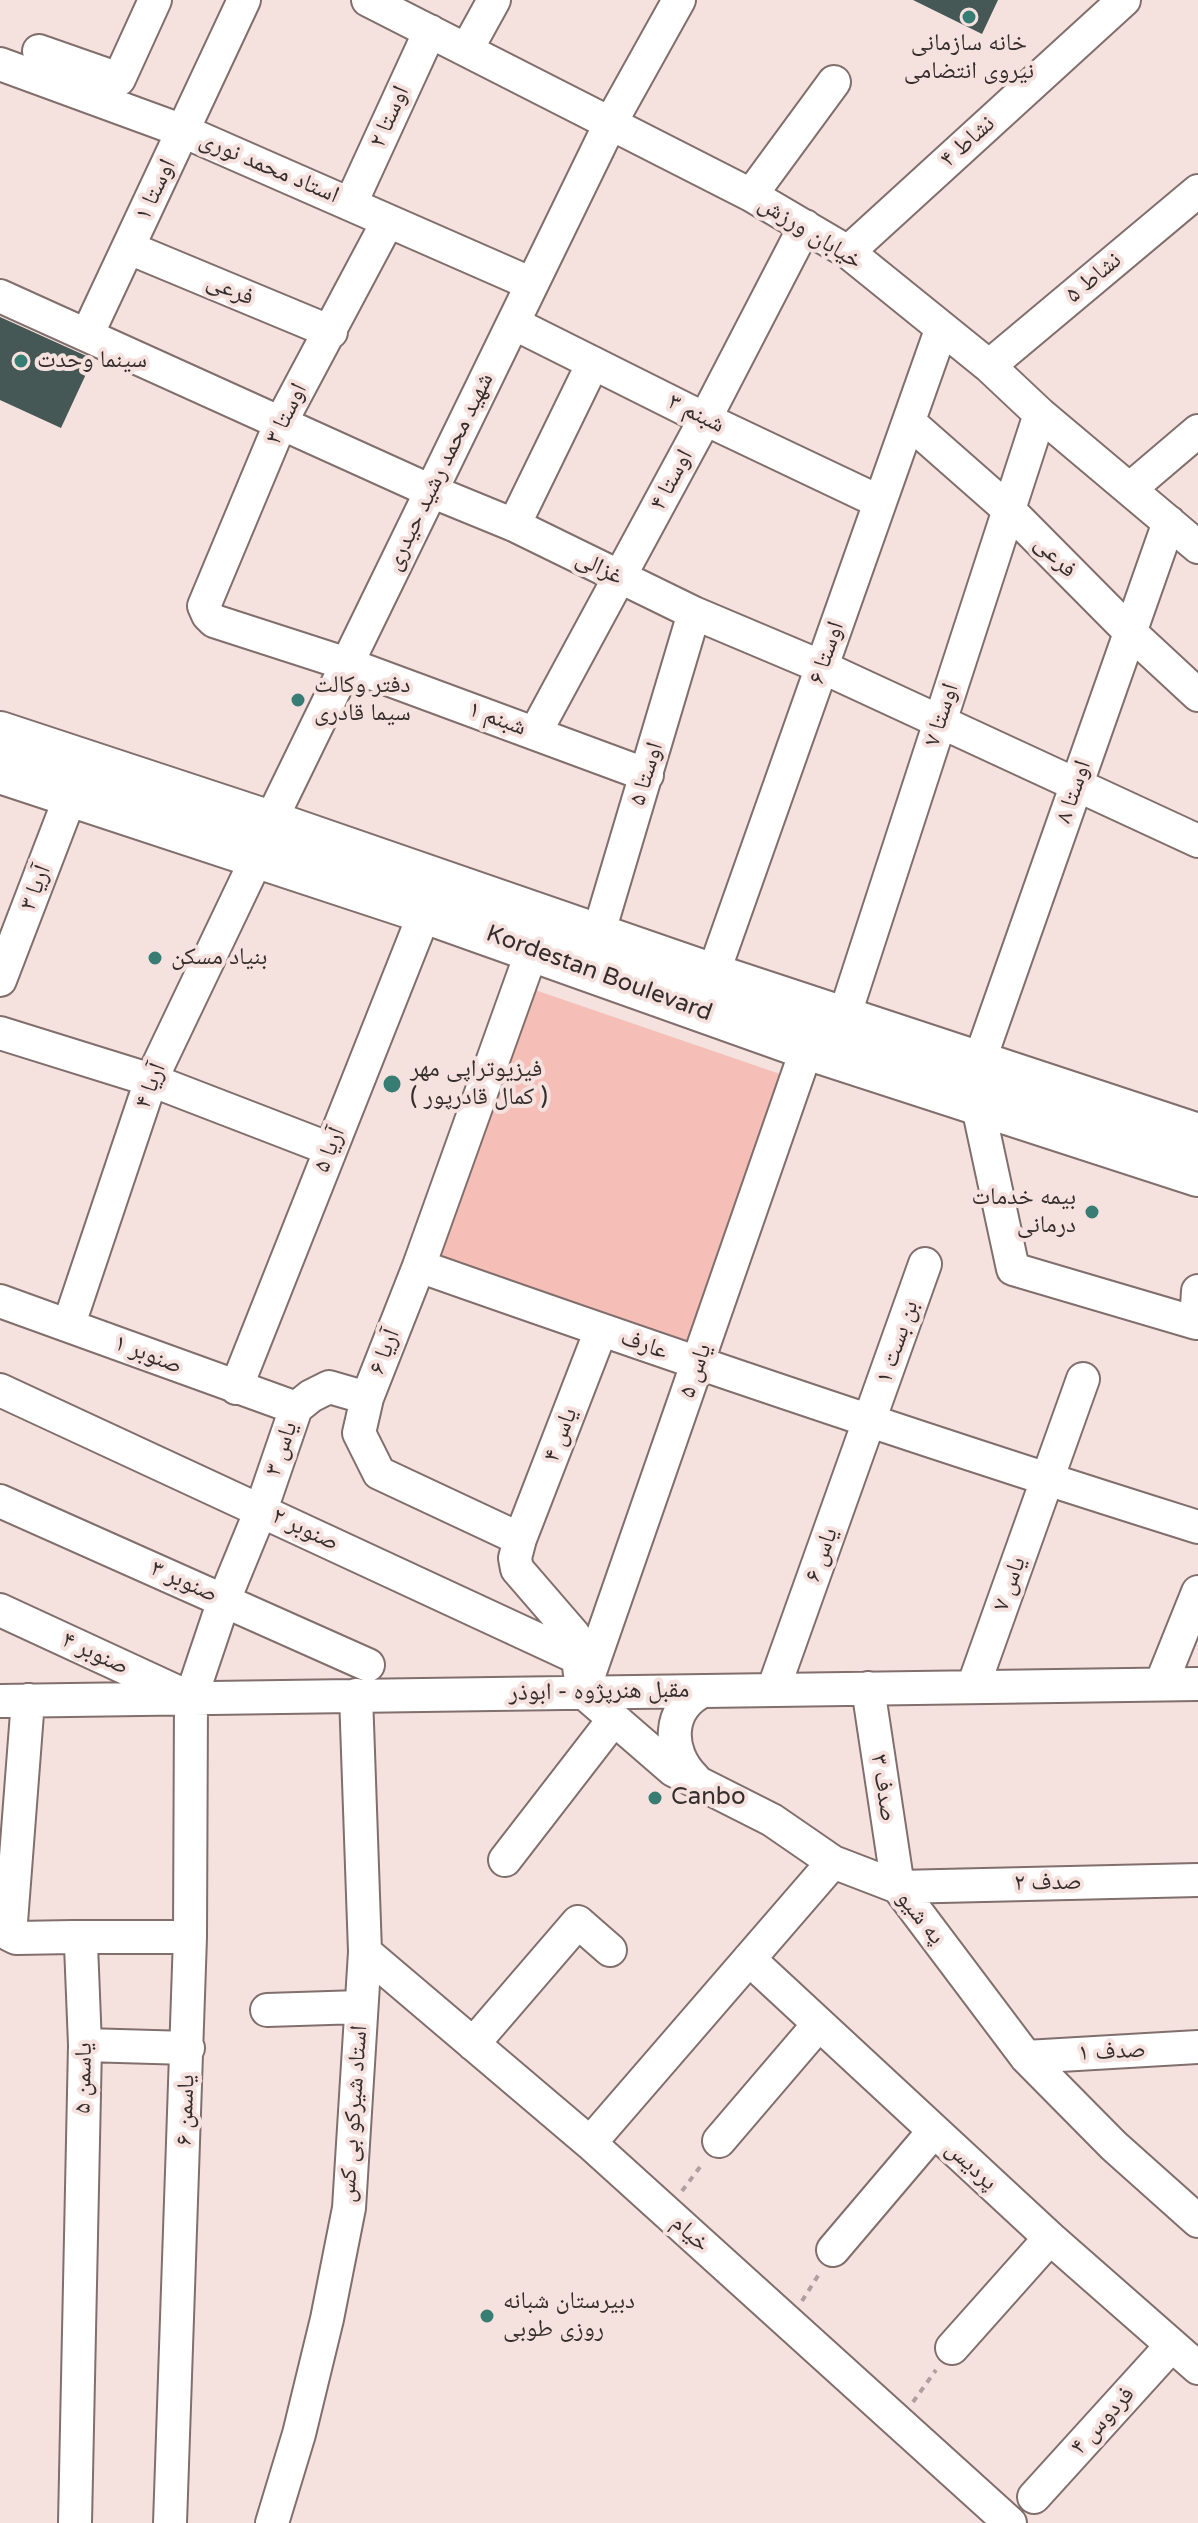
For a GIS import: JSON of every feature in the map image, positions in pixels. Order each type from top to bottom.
[{"type":"main road","name":"Kordestan Boulevard","points":[[0,733],[263,840],[425,912],[532,951],[706,993],[844,1017],[978,1082],[1198,1175]]},
{"type":"main road","name":"Kordestan Boulevard","points":[[0,772],[71,795],[263,840],[598,935],[807,1048],[978,1082],[1198,1135]]},
{"type":"street","points":[[39,51],[119,79],[155,0]]},
{"type":"street","points":[[467,49],[494,0]]},
{"type":"street","name":"شهید محمد رشید حیدری","points":[[263,840],[611,122],[679,0]]},
{"type":"street","name":"نشاط ۴","points":[[848,252],[1124,0]]},
{"type":"street","name":"اوستا ۱","points":[[87,335],[183,131],[238,1]]},
{"type":"street","name":"خیابان ورزش","points":[[383,3],[430,31],[751,195],[848,252],[989,366],[1040,414],[1198,547]]},
{"type":"street","name":"اوستا ۲","points":[[351,203],[430,31]]},
{"type":"street","name":"استاد محمد نوری","points":[[0,64],[183,131],[532,284]]},
{"type":"street","points":[[751,195],[834,82]]},
{"type":"street","name":"نشاط ۵","points":[[989,366],[1198,191]]},
{"type":"street","name":"اوستا ۳","points":[[208,615],[204,606],[281,422],[388,221]]},
{"type":"street","name":"اوستا ۴","points":[[535,733],[705,419],[805,226]]},
{"type":"street","name":"فرعی","points":[[129,248],[331,332]]},
{"type":"street","name":"غزالی","points":[[0,296],[431,491],[514,525],[694,613],[822,667],[1198,841]]},
{"type":"street","name":"شبنم ۳","points":[[513,323],[880,502]]},
{"type":"street","name":"اوستا ۶","points":[[706,993],[941,330]]},
{"type":"street","points":[[514,525],[593,363]]},
{"type":"street","name":"اوستا ۷","points":[[844,1017],[1040,414]]},
{"type":"street","name":"فرعی","points":[[909,422],[1009,510],[1130,632],[1198,695]]},
{"type":"street","points":[[1131,488],[1198,431]]},
{"type":"street","name":"اوستا ۸","points":[[978,1082],[1077,783],[1169,522]]},
{"type":"street","name":"اوستا ۵","points":[[598,935],[694,613]]},
{"type":"street","name":"شبنم ۱","points":[[208,615],[214,621],[347,664],[647,775]]},
{"type":"street","name":"آریا ۳","points":[[0,980],[71,795]]},
{"type":"street","name":"آریا ۴","points":[[69,1324],[151,1080],[263,840]]},
{"type":"street","name":"آریا ۵","points":[[236,1388],[425,912]]},
{"type":"street","name":"آریا ۶","points":[[520,1539],[379,1473],[359,1433],[367,1398],[419,1266],[532,951]]},
{"type":"street","points":[[0,1033],[151,1080],[330,1149]]},
{"type":"street","name":"یاس ۵","points":[[583,1692],[807,1048]]},
{"type":"street","points":[[978,1082],[1013,1269],[1196,1323],[1198,1291]]},
{"type":"street","name":"بن بست ۱","points":[[870,1421],[925,1264]]},
{"type":"street","name":"عارف","points":[[419,1266],[698,1364],[1198,1527]]},
{"type":"street","name":"صنوبر ۱","points":[[0,1301],[296,1408]]},
{"type":"street","name":"یاس ۴","points":[[520,1539],[601,1330]]},
{"type":"street","name":"یاس ۷","points":[[973,1687],[1083,1379]]},
{"type":"street","name":"یاس ۳","points":[[191,1698],[296,1408],[329,1387],[367,1398]]},
{"type":"street","name":"صنوبر ۲","points":[[0,1390],[578,1658]]},
{"type":"street","name":"یاس ۶","points":[[773,1690],[870,1421]]},
{"type":"street","name":"صنوبر ۳","points":[[0,1501],[368,1665]]},
{"type":"street","points":[[520,1539],[515,1558],[517,1569],[574,1635],[583,1692]]},
{"type":"street","points":[[1161,1684],[1198,1592]]},
{"type":"street","name":"صنوبر ۴","points":[[0,1610],[191,1698]]},
{"type":"street","name":"مقبل هنرپژوه - ابوذر","points":[[14,1700],[1198,1684]]},
{"type":"street","name":"صدف ۳","points":[[868,1688],[898,1887]]},
{"type":"street","points":[[703,1691],[692,1696],[683,1706],[674,1732],[678,1758],[685,1770],[705,1788]]},
{"type":"street","name":"په شیو","points":[[583,1692],[673,1770],[772,1820],[833,1862],[898,1887],[1026,2057],[1114,2146],[1198,2221]]},
{"type":"street","name":"استاد شیرکو بی کس","points":[[272,2523],[299,2434],[327,2319],[349,2208],[365,1952],[356,1695]]},
{"type":"street","name":"یاسمن ۶","points":[[170,2523],[188,2048],[191,1698]]},
{"type":"street","points":[[14,1700],[10,1935],[16,1938],[190,1937]]},
{"type":"street","points":[[505,1860],[614,1719]]},
{"type":"street","points":[[590,2143],[833,1862]]},
{"type":"street","name":"صدف ۲","points":[[898,1887],[1198,1880]]},
{"type":"street","points":[[473,2044],[578,1922],[610,1950]]},
{"type":"street","name":"یاسمن ۵","points":[[73,1937],[81,1945],[85,2045],[75,2523]]},
{"type":"street","name":"خیام","points":[[365,1952],[590,2143],[898,2423],[974,2512],[1010,2523]]},
{"type":"street","name":"پردیس","points":[[749,1959],[1050,2238],[1198,2368]]},
{"type":"street","points":[[267,2010],[360,2007]]},
{"type":"street","points":[[719,2141],[819,2024]]},
{"type":"street","points":[[85,2045],[188,2048]]},
{"type":"street","name":"صدف ۱","points":[[1026,2057],[1198,2047]]},
{"type":"street","points":[[833,2250],[934,2131]]},
{"type":"street","points":[[952,2348],[1050,2238]]},
{"type":"street","name":"فردوس ۴","points":[[1034,2497],[1172,2345]]},
{"type":"path","points":[[667,2212],[719,2141]]},
{"type":"path","points":[[788,2324],[833,2250]]},
{"type":"path","points":[[898,2423],[952,2348]]},
{"type":"shaded area","points":[[535,990],[786,1076],[688,1347],[437,1258]]},
{"type":"building","name":"خانه سازمانی نیروی انتضامی","points":[[913,0],[998,0],[982,34]]},
{"type":"building","points":[[0,317],[93,359],[61,428],[0,400]]},
{"type":"place","name":"خانه سازمانی نیروی انتضامی","points":[[969,17]]},
{"type":"place","name":"سینما وحدت","points":[[21,361]]},
{"type":"place","name":"دفتر وکالت سیما قادری","points":[[298,700]]},
{"type":"place","name":"بنیاد مسکن","points":[[155,958]]},
{"type":"place","name":"فیزیوتراپی مهر ( کمال قادرپور )","points":[[392,1084]]},
{"type":"place","name":"بیمه خدمات درمانی","points":[[1092,1212]]},
{"type":"place","name":"Canbo","points":[[655,1798]]},
{"type":"place","name":"دبیرستان شبانه روزی طوبی","points":[[487,2316]]}]
